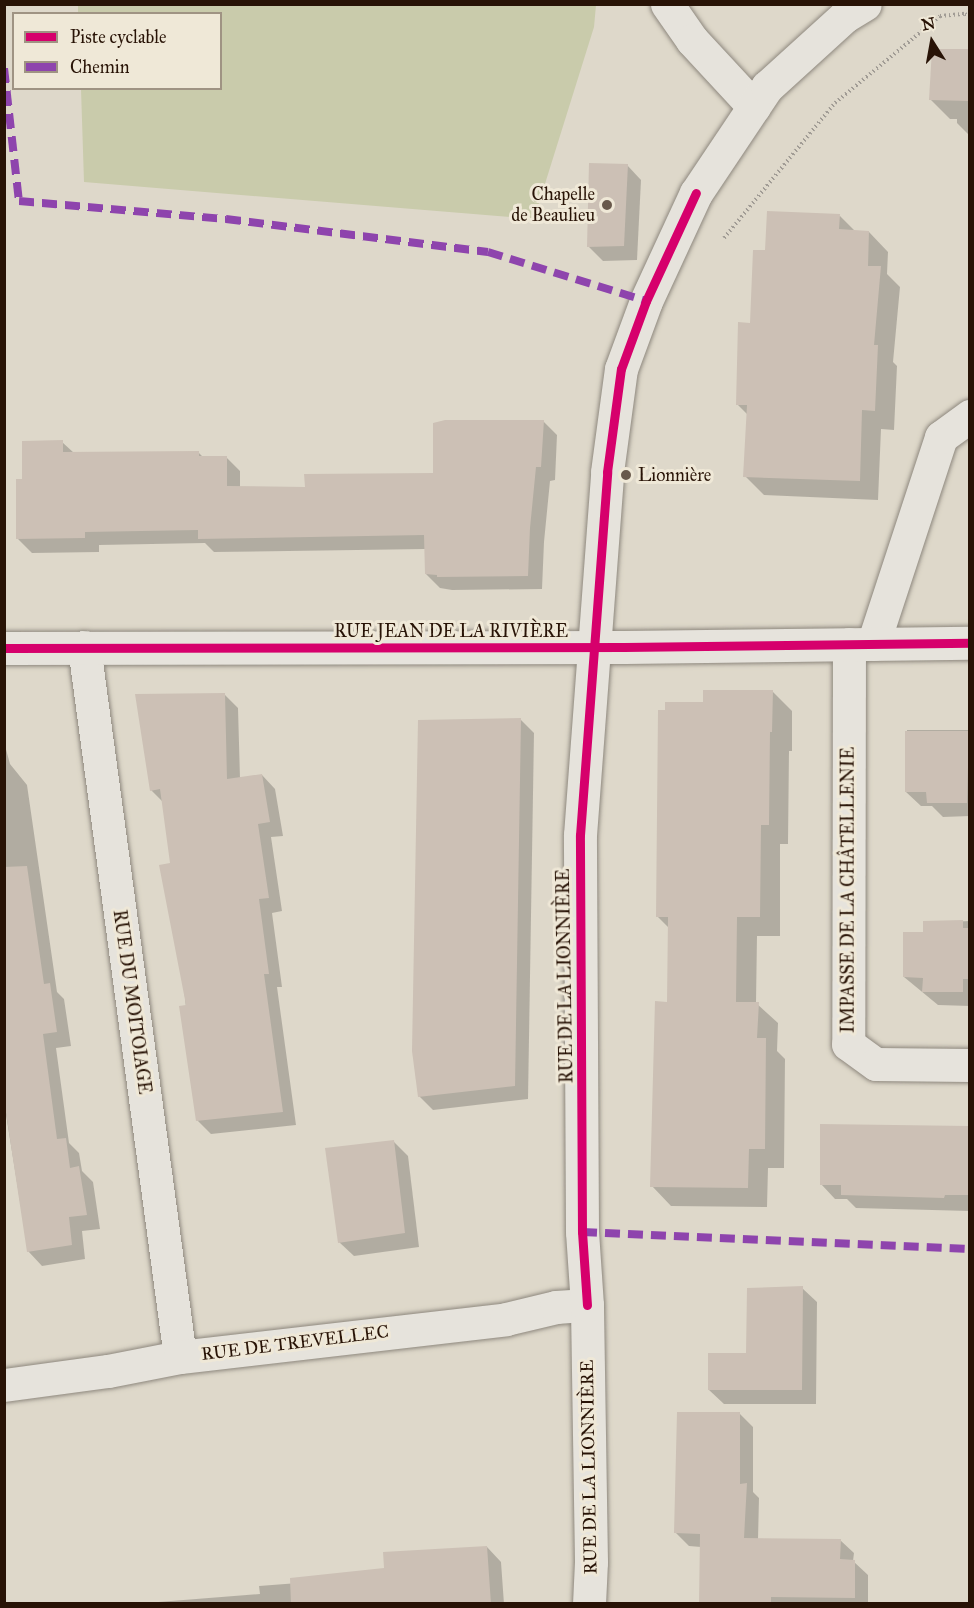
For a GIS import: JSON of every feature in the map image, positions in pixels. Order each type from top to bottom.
[{"type":"street","points":[[667,4],[692,40],[754,107]]},
{"type":"street","name":"RUE DE LA LIONNIÈRE","points":[[589,1604],[591,1562],[587,1305],[582,1232],[580,835],[592,647],[607,472],[621,369],[646,301],[696,193],[767,87],[845,16],[865,4]]},
{"type":"street","points":[[861,644],[941,437],[969,416]]},
{"type":"street","name":"RUE JEAN DE LA RIVIÈRE","points":[[4,648],[592,647],[969,643]]},
{"type":"street","name":"IMPASSE DE LA CHÂTELLENIE","points":[[861,644],[848,1044],[876,1064],[969,1065]]},
{"type":"street","name":"RUE DU MOITOIAGE","points":[[84,647],[180,1357]]},
{"type":"street","name":"RUE DE TREVELLEC","points":[[4,1385],[108,1371],[180,1357],[506,1319],[556,1307],[587,1305]]},
{"type":"path","points":[[680,226],[715,248],[835,103],[940,16],[965,14],[969,17]]},
{"type":"green space","points":[[78,4],[596,5],[594,27],[534,219],[84,182],[81,90],[222,90],[222,12],[78,12]]},
{"type":"building","points":[[932,49],[969,49],[969,101],[929,100]]},
{"type":"building","name":"Chapelle de Beaulieu","points":[[589,163],[628,164],[624,246],[587,247]]},
{"type":"building","points":[[767,211],[840,214],[839,229],[869,231],[868,266],[881,266],[874,345],[878,345],[875,411],[862,410],[860,481],[743,477],[747,405],[736,405],[738,322],[750,323],[753,250],[765,250]]},
{"type":"building","points":[[445,420],[544,420],[541,467],[536,467],[528,576],[437,577],[437,575],[425,574],[424,535],[198,539],[198,530],[85,532],[85,538],[16,539],[16,479],[22,479],[22,441],[63,440],[63,452],[199,451],[199,456],[227,456],[227,486],[305,487],[304,474],[433,473],[433,423]]},
{"type":"building","points":[[703,690],[773,690],[769,825],[761,825],[760,917],[737,917],[736,1002],[759,1002],[757,1038],[766,1038],[765,1149],[749,1149],[748,1188],[650,1187],[655,1001],[667,1002],[668,917],[656,917],[658,710],[665,710],[665,702],[703,702]]},
{"type":"building","points":[[225,693],[227,779],[262,774],[270,822],[258,824],[269,898],[259,899],[269,974],[264,974],[283,1112],[196,1121],[179,1006],[186,1005],[159,865],[170,863],[160,789],[150,791],[135,694]]},
{"type":"building","points":[[521,718],[515,1086],[418,1097],[412,1051],[418,720]]},
{"type":"building","points":[[905,731],[969,731],[967,803],[927,803],[926,792],[905,792]]},
{"type":"building","points":[[27,866],[44,984],[50,983],[57,1032],[43,1034],[57,1139],[66,1138],[70,1168],[79,1166],[87,1215],[69,1217],[72,1245],[27,1252],[4,1099],[4,867]]},
{"type":"building","points":[[963,920],[963,928],[969,928],[969,979],[963,979],[963,992],[922,992],[923,978],[903,977],[903,932],[923,932],[923,921]]},
{"type":"building","points":[[820,1124],[969,1126],[969,1195],[945,1195],[944,1198],[841,1195],[841,1185],[820,1185]]},
{"type":"building","points":[[394,1140],[405,1233],[338,1243],[325,1148]]},
{"type":"building","points":[[803,1286],[802,1390],[708,1390],[708,1353],[746,1353],[747,1288]]},
{"type":"building","points":[[677,1412],[740,1412],[740,1484],[747,1483],[744,1538],[841,1539],[840,1559],[855,1560],[855,1598],[771,1597],[771,1604],[699,1604],[700,1534],[674,1533]]},
{"type":"building","points":[[487,1546],[491,1604],[291,1604],[290,1578],[384,1568],[383,1552]]},
{"type":"marked path","points":[[4,68],[19,201],[226,219],[488,252],[646,301]]},
{"type":"marked path","points":[[582,1232],[970,1249]]},
{"type":"cycle path","points":[[587,1305],[582,1232],[580,835],[607,472],[621,369],[646,301],[696,193]]},
{"type":"cycle path","points":[[4,648],[624,647],[970,643]]},
{"type":"place","name":"Chapelle de Beaulieu","points":[[607,205]]},
{"type":"place","name":"Lionnière","points":[[626,475]]}]
